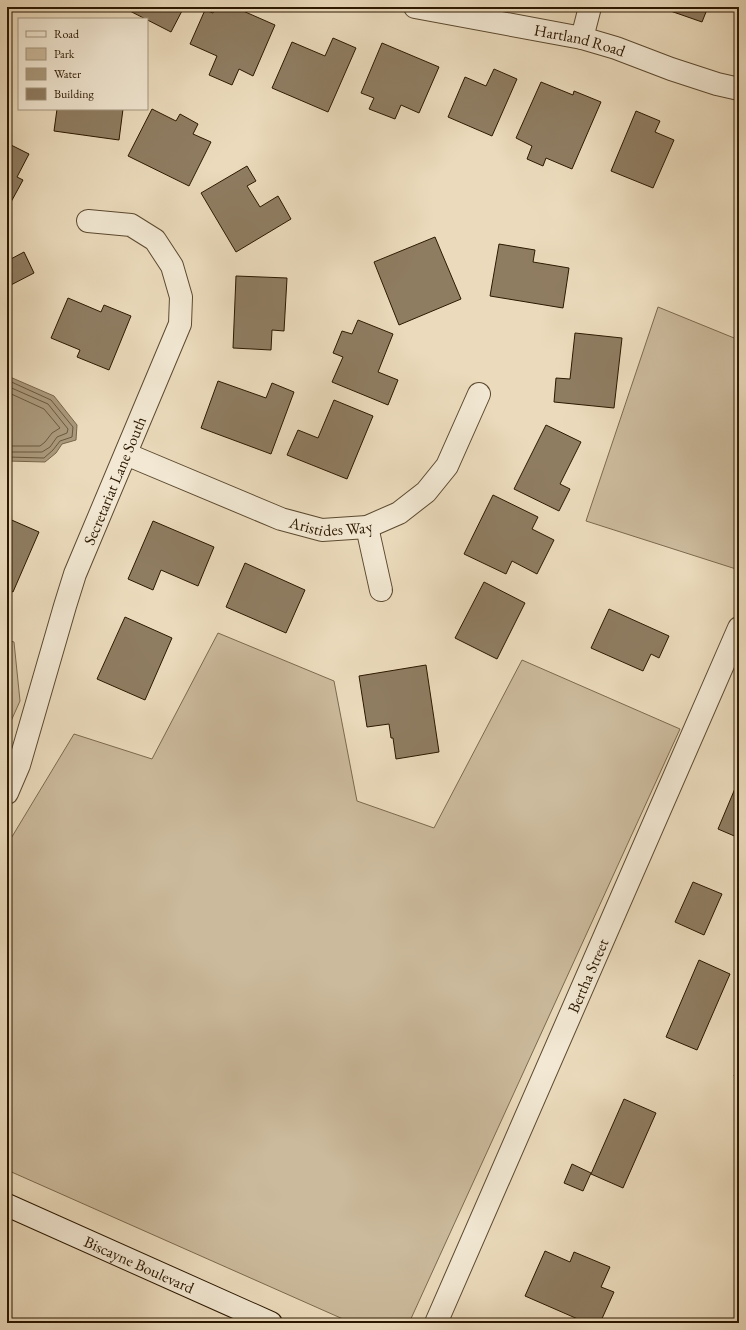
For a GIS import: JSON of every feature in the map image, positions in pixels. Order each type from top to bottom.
[{"type":"street","name":"Hartland Road","points":[[415,7],[582,38],[616,48],[671,69],[717,84],[739,89]]},
{"type":"street","points":[[582,38],[590,7]]},
{"type":"street","name":"Secretariat Lane South","points":[[7,793],[19,765],[75,574],[180,324],[182,298],[172,266],[155,240],[131,225],[88,221]]},
{"type":"street","name":"Aristides Way","points":[[126,454],[281,519],[322,530],[367,527],[399,513],[426,492],[447,466],[479,394]]},
{"type":"street","points":[[367,527],[381,590]]},
{"type":"street","name":"Bertha Street","points":[[436,1323],[739,628]]},
{"type":"street","name":"Biscayne Boulevard","points":[[7,1205],[271,1323]]},
{"type":"green space","points":[[658,307],[739,340],[739,568],[736,569],[586,521]]},
{"type":"green space","points":[[218,633],[334,681],[357,801],[434,828],[522,660],[680,729],[409,1323],[352,1323],[7,1170],[7,845],[74,734],[152,759]]},
{"type":"green space","points":[[7,640],[14,642],[20,701],[7,730]]},
{"type":"water","points":[[7,374],[10,377],[54,396],[77,425],[76,440],[62,444],[56,453],[45,462],[7,461]]},
{"type":"building","points":[[184,7],[171,32],[148,20],[148,18],[144,18],[124,8]]},
{"type":"building","points":[[216,7],[234,7],[275,25],[253,76],[239,69],[232,85],[209,75],[217,56],[190,44],[205,10],[213,13]]},
{"type":"building","points":[[659,7],[708,7],[702,22]]},
{"type":"building","points":[[333,38],[356,48],[328,112],[272,88],[292,42],[325,56]]},
{"type":"building","points":[[382,43],[439,67],[419,113],[401,105],[395,119],[369,109],[374,98],[361,93]]},
{"type":"building","points":[[494,69],[517,79],[492,136],[448,117],[465,77],[486,86]]},
{"type":"building","points":[[541,82],[573,95],[574,91],[601,102],[572,169],[546,158],[543,166],[527,159],[532,146],[516,138]]},
{"type":"building","points":[[152,109],[176,121],[180,114],[198,124],[193,134],[211,142],[189,186],[128,156]]},
{"type":"building","points":[[57,110],[123,110],[119,140],[54,131]]},
{"type":"building","points":[[636,111],[660,121],[655,132],[674,140],[653,188],[611,171]]},
{"type":"building","points":[[7,143],[29,154],[17,177],[23,180],[11,202],[7,200]]},
{"type":"building","points":[[247,166],[256,181],[247,186],[260,207],[278,196],[291,219],[236,252],[201,193]]},
{"type":"building","points":[[435,237],[461,299],[399,325],[374,262]]},
{"type":"building","points":[[499,244],[535,250],[533,262],[569,268],[563,308],[490,296]]},
{"type":"building","points":[[24,252],[34,273],[7,287],[7,256],[9,260]]},
{"type":"building","points":[[236,276],[287,278],[284,331],[272,330],[271,350],[233,348]]},
{"type":"building","points":[[68,298],[101,312],[104,305],[131,316],[109,370],[77,357],[80,350],[51,338]]},
{"type":"building","points":[[358,320],[393,334],[378,372],[398,380],[388,405],[332,382],[343,357],[333,353],[342,331],[352,334]]},
{"type":"building","points":[[575,333],[622,338],[614,408],[554,402],[556,378],[570,379]]},
{"type":"building","points":[[218,381],[266,398],[272,383],[294,392],[271,454],[201,428]]},
{"type":"building","points":[[334,400],[373,416],[347,479],[287,455],[298,430],[318,438]]},
{"type":"building","points":[[546,425],[581,442],[560,484],[570,489],[559,511],[514,489]]},
{"type":"building","points":[[493,495],[538,517],[532,529],[554,540],[537,574],[512,561],[506,574],[464,554]]},
{"type":"building","points":[[7,518],[39,532],[13,592],[7,589]]},
{"type":"building","points":[[153,521],[214,547],[198,586],[161,570],[153,590],[128,579]]},
{"type":"building","points":[[245,563],[305,590],[286,633],[226,607]]},
{"type":"building","points":[[484,582],[525,603],[497,659],[455,638]]},
{"type":"building","points":[[609,609],[669,636],[659,658],[651,654],[643,671],[591,648]]},
{"type":"building","points":[[125,617],[172,638],[145,700],[97,679]]},
{"type":"building","points":[[426,665],[439,752],[396,759],[389,724],[367,727],[359,676]]},
{"type":"building","points":[[739,779],[739,838],[718,829]]},
{"type":"building","points":[[693,882],[722,894],[704,935],[675,922]]},
{"type":"building","points":[[699,960],[730,974],[697,1050],[666,1037]]},
{"type":"building","points":[[739,1065],[739,1078],[734,1076]]},
{"type":"building","points":[[624,1099],[656,1113],[623,1188],[591,1174]]},
{"type":"building","points":[[572,1164],[591,1173],[583,1191],[564,1183]]},
{"type":"building","points":[[545,1251],[570,1262],[574,1252],[610,1267],[601,1287],[614,1292],[600,1323],[587,1323],[525,1296]]}]
